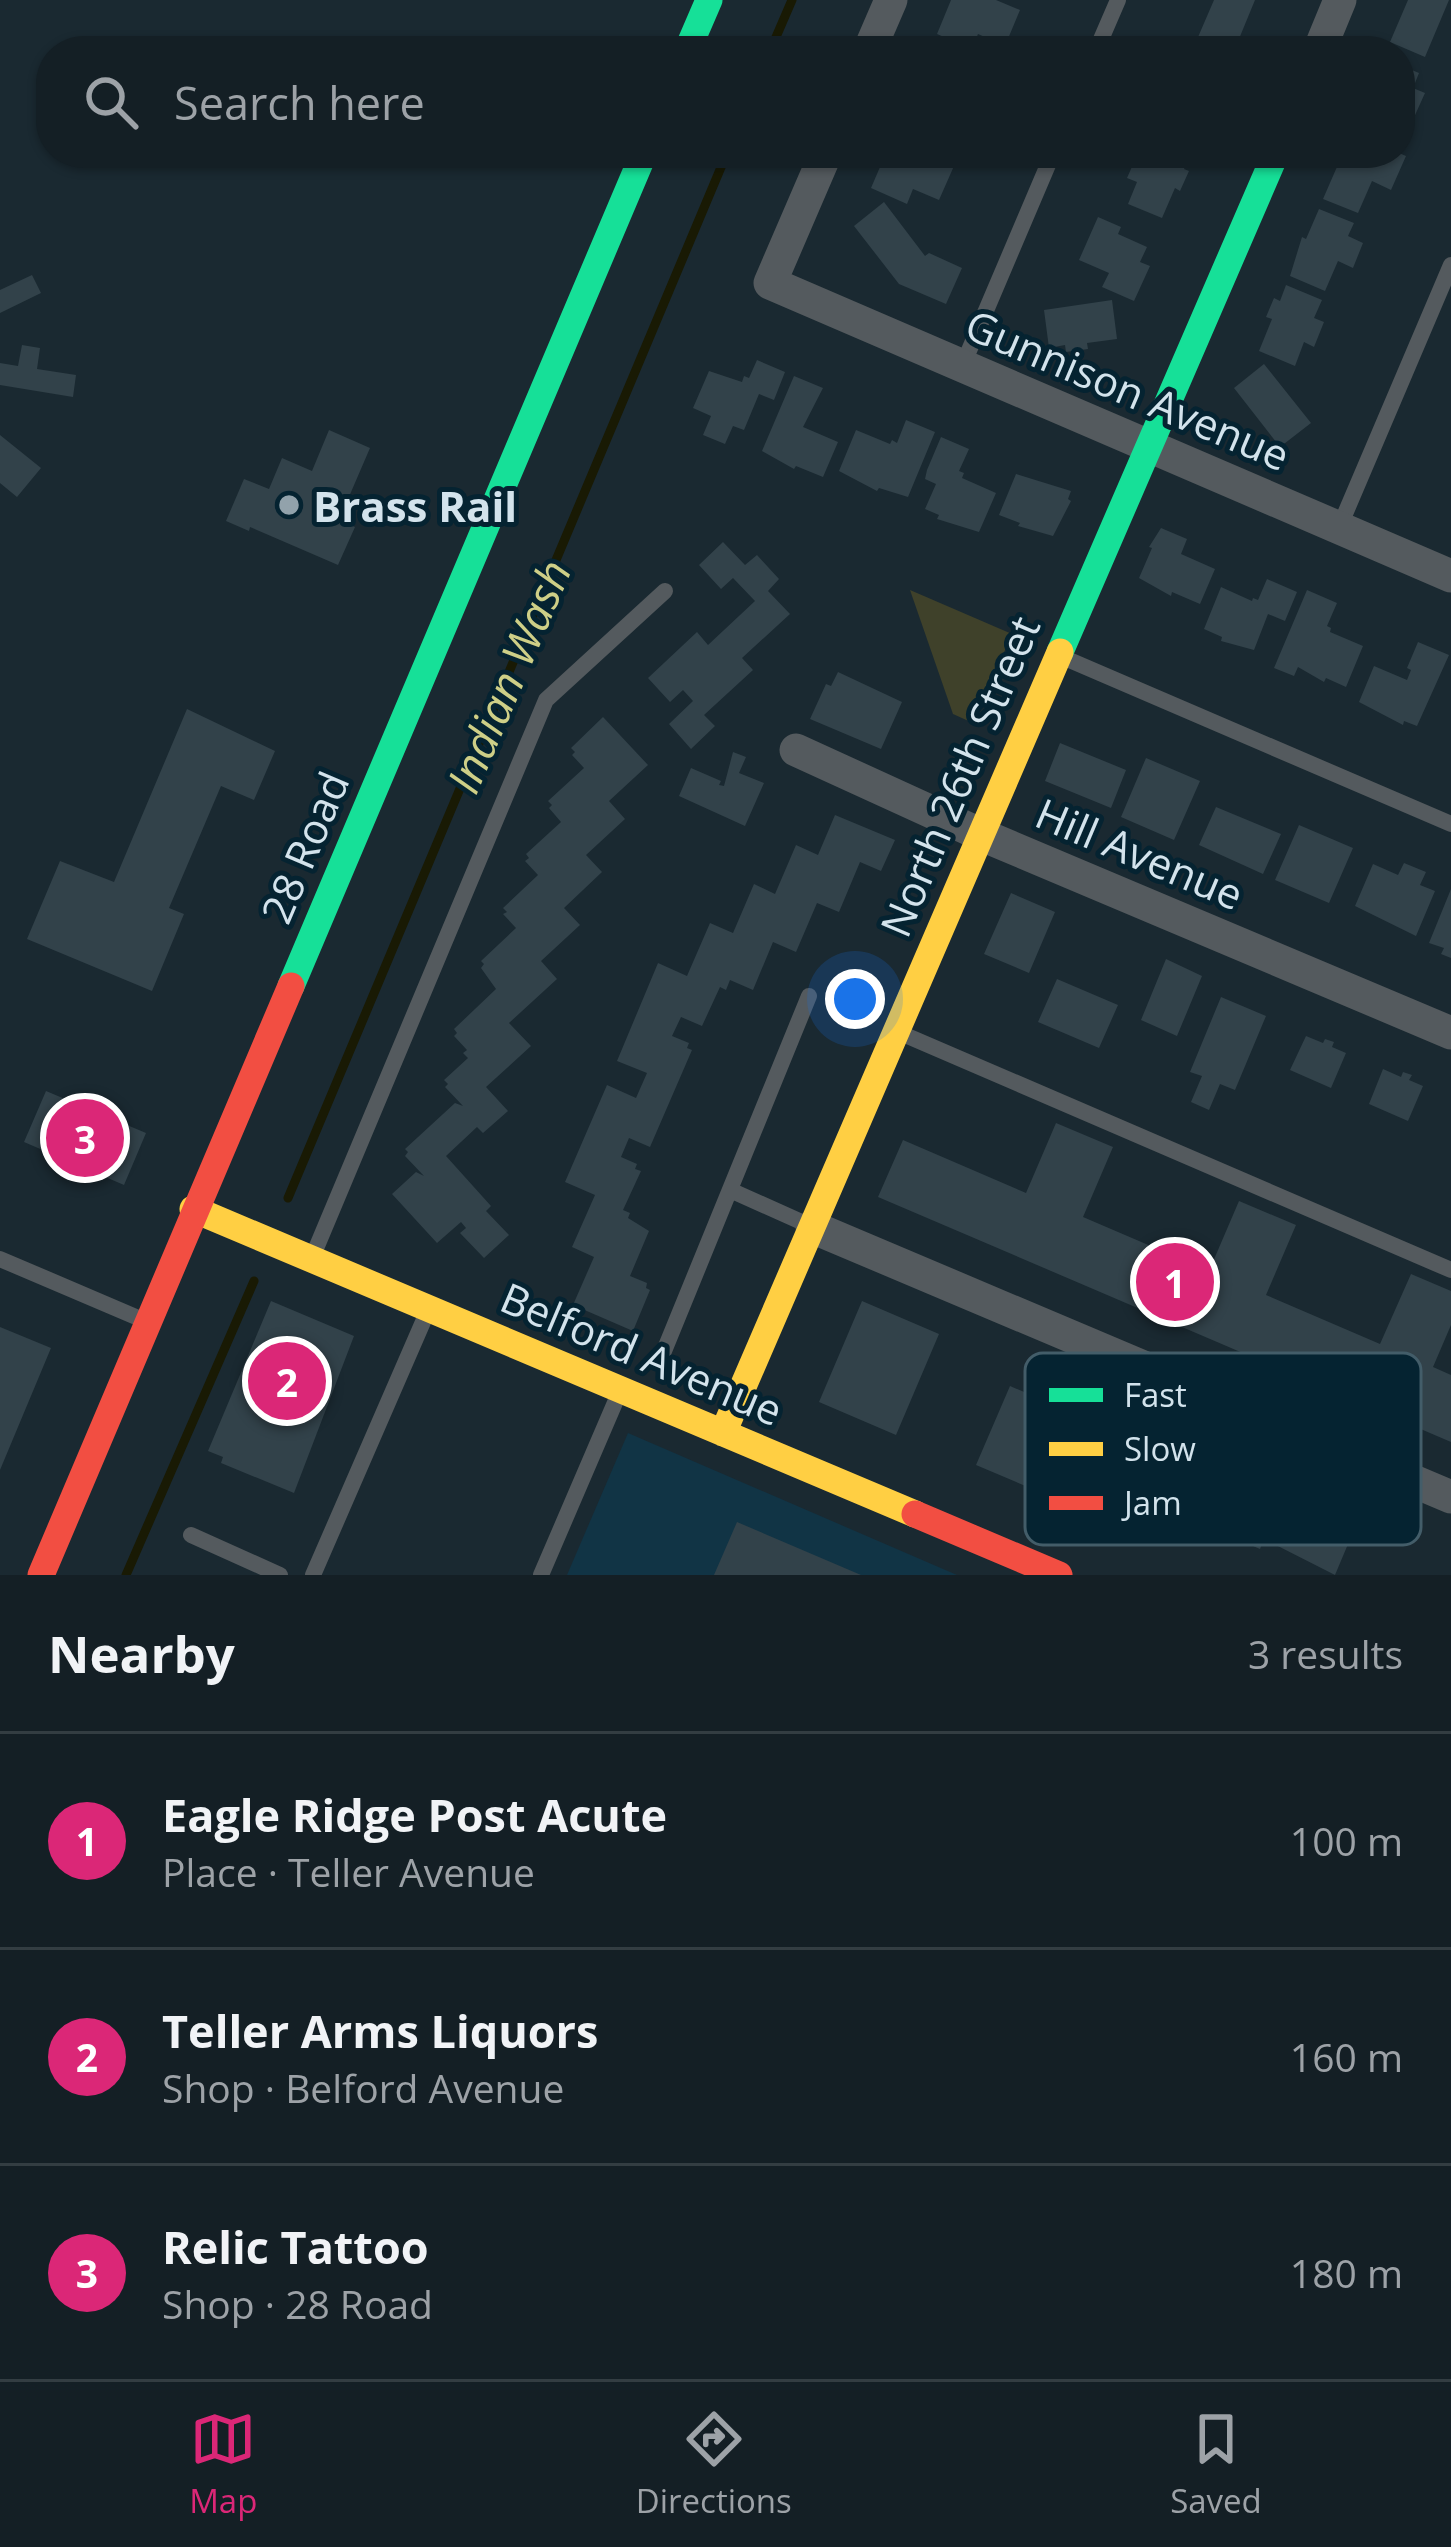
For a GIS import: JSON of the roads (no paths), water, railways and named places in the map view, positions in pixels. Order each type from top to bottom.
[{"type":"street","points":[[693,36],[709,0]]},
{"type":"street","points":[[875,36],[891,0]]},
{"type":"street","points":[[1325,36],[1340,0]]},
{"type":"street","name":"28 Road","points":[[40,1575],[638,168]]},
{"type":"street","name":"Gunnison Avenue","points":[[820,168],[770,284],[1451,576]]},
{"type":"street","name":"North 26th Street","points":[[723,1433],[1270,168]]},
{"type":"street","name":"Hill Avenue","points":[[796,751],[982,835],[1451,1033]]},
{"type":"street","name":"Belford Avenue","points":[[193,1209],[1059,1575]]},
{"type":"street","points":[[812,1227],[1110,1353]]},
{"type":"street","points":[[1421,1484],[1451,1497]]},
{"type":"lane","points":[[1102,36],[1118,0]]},
{"type":"lane","points":[[962,367],[1047,168]]},
{"type":"lane","points":[[1339,528],[1451,265]]},
{"type":"lane","points":[[312,1259],[546,700],[664,591]]},
{"type":"lane","points":[[1060,656],[1451,824]]},
{"type":"lane","points":[[662,1357],[809,996]]},
{"type":"lane","points":[[897,1031],[1451,1270]]},
{"type":"lane","points":[[730,1190],[812,1227]]},
{"type":"lane","points":[[0,1259],[146,1322]]},
{"type":"lane","points":[[313,1575],[429,1309]]},
{"type":"lane","points":[[541,1575],[620,1390]]},
{"type":"lane","points":[[191,1535],[280,1575]]},
{"type":"waterway","name":"Indian Wash","points":[[776,36],[792,0]]},
{"type":"waterway","name":"Indian Wash","points":[[288,1198],[721,168]]},
{"type":"waterway","name":"Indian Wash","points":[[126,1575],[254,1281]]},
{"type":"place","name":"Brass Rail","points":[[289,505]]},
{"type":"place","name":"Relic Tattoo","points":[[85,1138]]},
{"type":"place","name":"Eagle Ridge Post Acute","points":[[1175,1282]]},
{"type":"place","name":"Teller Arms Liquors","points":[[287,1381]]}]
